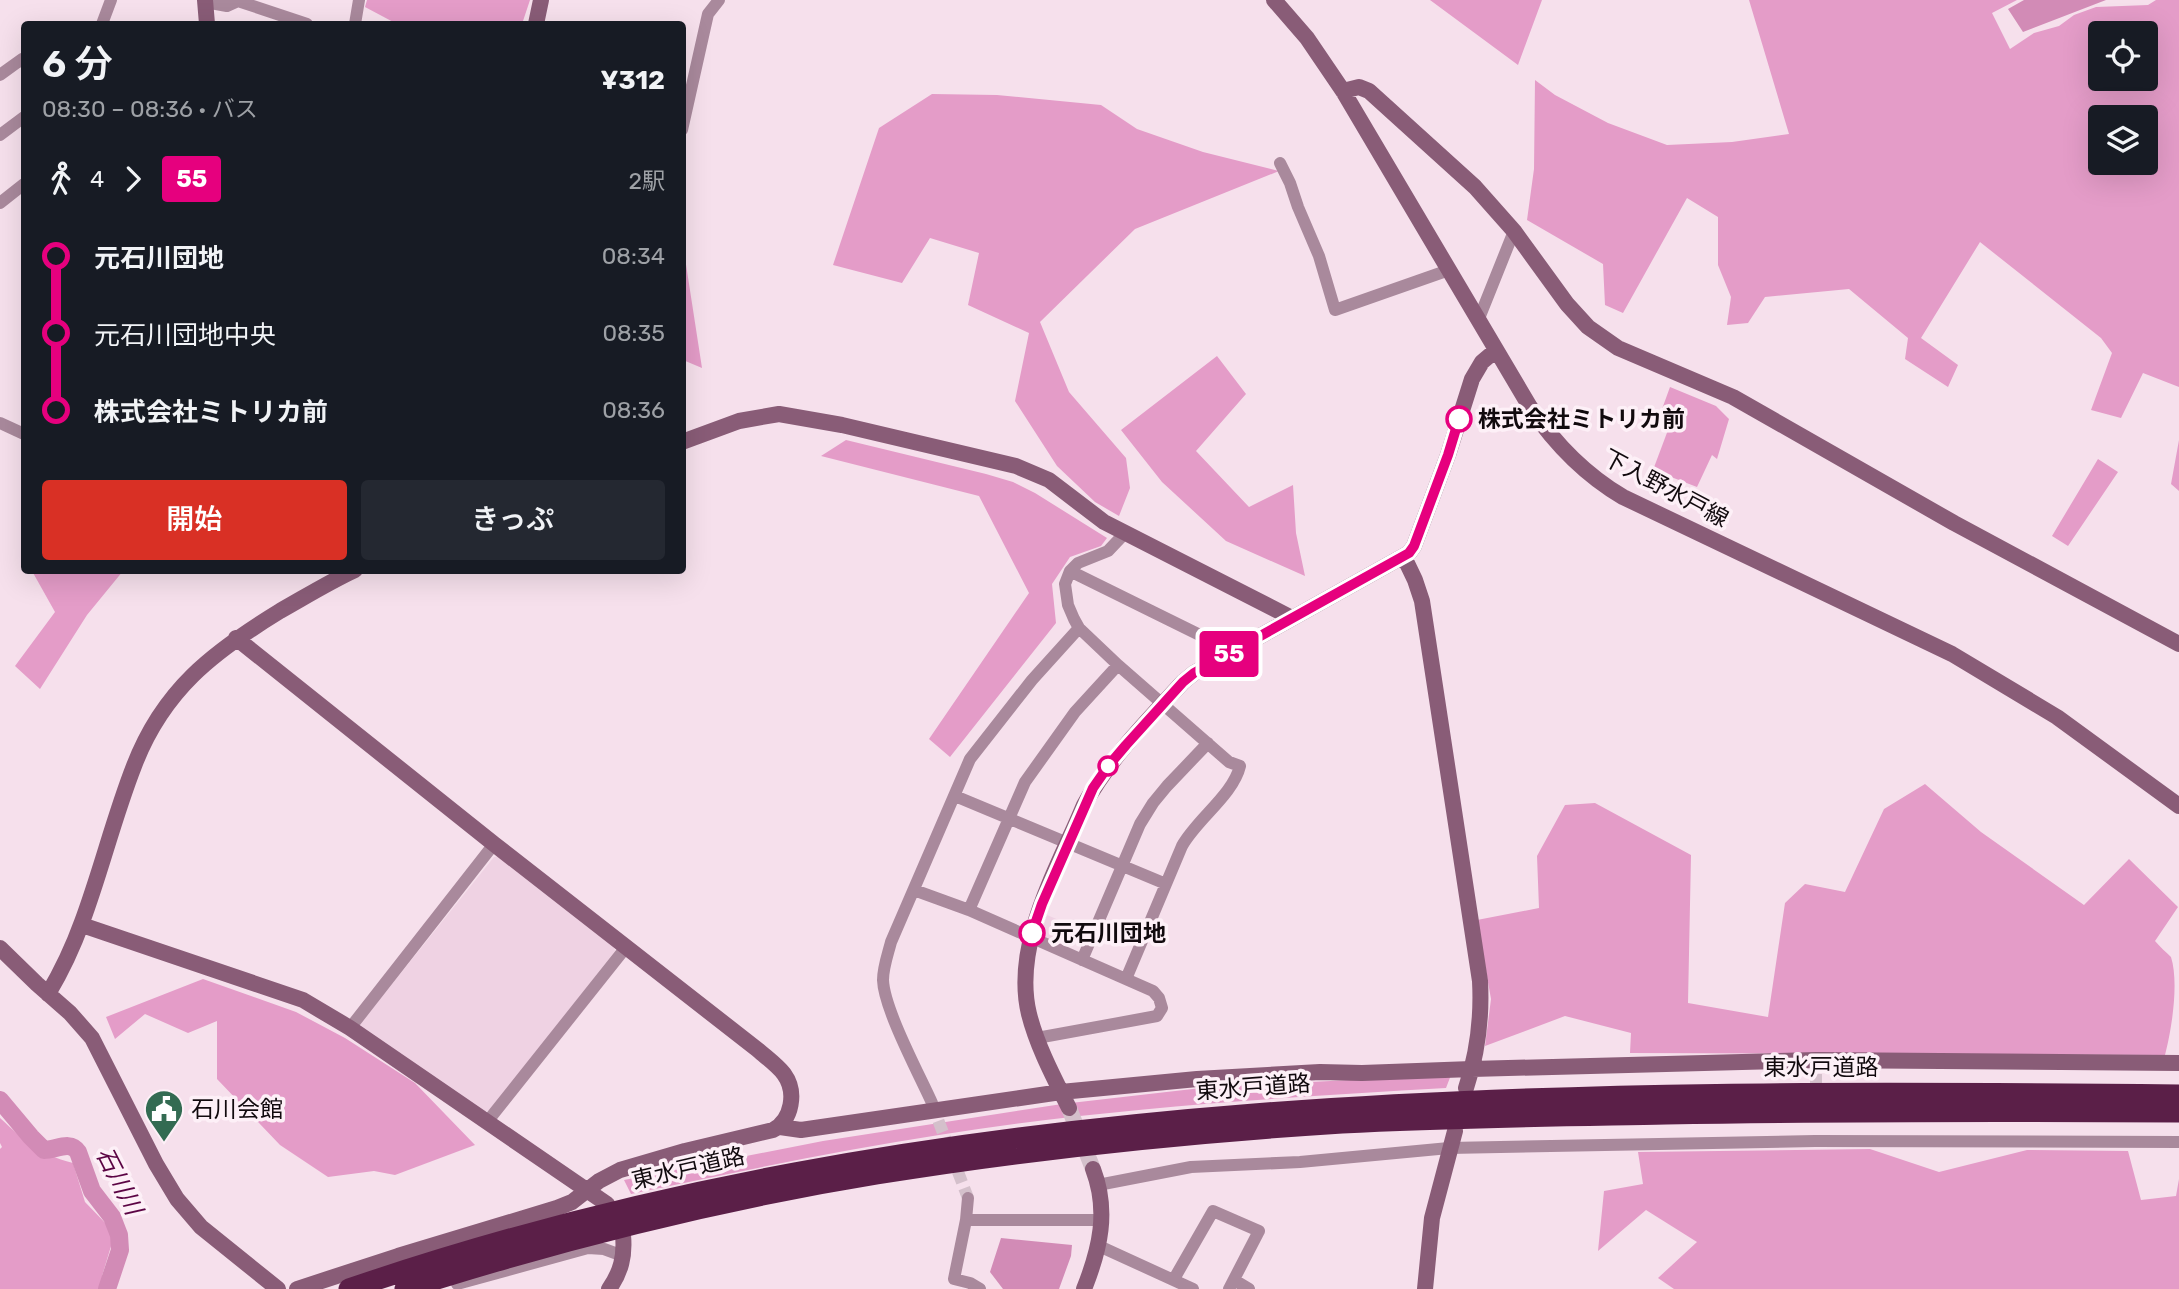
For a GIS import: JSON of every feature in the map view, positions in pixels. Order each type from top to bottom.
[{"type":"highway","name":"東水戸道路","points":[[405,1289],[611,1221],[757,1179],[982,1142],[1211,1116],[1537,1097],[1738,1093],[2179,1095]]},
{"type":"highway","name":"東水戸道路","points":[[349,1289],[497,1243],[611,1221],[931,1166],[1110,1143],[1343,1123],[1538,1116],[1739,1112],[2179,1112]]},
{"type":"street","points":[[103,21],[111,0]]},
{"type":"street","points":[[276,0],[278,15]]},
{"type":"street","points":[[356,21],[359,0]]},
{"type":"street","points":[[537,21],[541,0]]},
{"type":"street","points":[[686,112],[708,14],[719,0]]},
{"type":"street","name":"下入野水戸線","points":[[1274,0],[1307,38],[1343,91],[1495,351],[1553,439],[1580,467],[1607,488],[1952,654],[2057,717],[2179,806]]},
{"type":"street","points":[[207,21],[205,1],[227,6],[238,1],[297,21]]},
{"type":"street","points":[[0,75],[21,60]]},
{"type":"street","points":[[1343,91],[1359,87],[1369,91],[1475,187],[1514,231],[1574,312],[1588,327],[1618,348],[1733,397],[1954,523],[2179,644]]},
{"type":"street","points":[[0,135],[21,119]]},
{"type":"street","points":[[1280,163],[1318,256],[1335,310],[1450,270]]},
{"type":"street","points":[[3,196],[21,186]]},
{"type":"street","points":[[1478,321],[1514,231]]},
{"type":"street","points":[[1069,1108],[1037,1038],[1029,1013],[1025,985],[1030,938],[1084,805],[1109,765],[1194,673],[1404,557],[1414,546],[1476,369],[1495,351]]},
{"type":"street","points":[[686,440],[758,416],[779,414],[1016,466],[1049,480],[1104,522],[1292,618]]},
{"type":"street","points":[[0,424],[21,433]]},
{"type":"street","points":[[1126,532],[1108,551],[1078,563],[1070,571],[1065,584],[1068,606],[1079,628],[1118,665],[1229,762],[1240,766],[1237,778],[1190,831],[1126,979]]},
{"type":"street","points":[[1404,557],[1422,601],[1480,981],[1481,1021],[1466,1088]]},
{"type":"street","points":[[1070,571],[1216,643],[1228,654]]},
{"type":"street","points":[[48,994],[82,925],[134,766],[145,740],[162,712],[206,661],[236,638],[347,574]]},
{"type":"street","points":[[932,1103],[889,1005],[883,981],[891,942],[970,759],[1032,680],[1079,628]]},
{"type":"street","points":[[236,638],[758,1051],[784,1074],[791,1103],[787,1116],[780,1126],[773,1130],[620,1170],[608,1175],[572,1202],[557,1208],[297,1289]]},
{"type":"street","points":[[969,911],[1025,782],[1068,722],[1118,665]]},
{"type":"street","points":[[1082,960],[1140,824],[1153,803],[1208,743]]},
{"type":"street","points":[[955,796],[1166,884]]},
{"type":"street","points":[[349,1028],[494,844]]},
{"type":"street","points":[[914,890],[1153,991],[1162,1008],[1157,1016],[1037,1038]]},
{"type":"street","points":[[82,925],[303,1000],[349,1028],[587,1190],[611,1221],[623,1256],[621,1271],[609,1289]]},
{"type":"street","points":[[487,1122],[626,946]]},
{"type":"street","points":[[0,948],[70,1013],[92,1038],[156,1164],[177,1199],[201,1227],[278,1289]]},
{"type":"street","points":[[780,1126],[801,1130],[1061,1092],[1210,1078],[1320,1072],[2179,1063]]},
{"type":"street","points":[[1815,1141],[1816,1127]]},
{"type":"street","points":[[1425,1289],[1432,1218],[1455,1131]]},
{"type":"street","points":[[1084,1289],[1099,1246],[1101,1220],[1096,1177],[1191,1167],[1300,1162],[1450,1149],[1815,1141],[2179,1142]]},
{"type":"street","points":[[968,1198],[954,1279],[981,1289]]},
{"type":"street","points":[[1174,1279],[1213,1211],[1259,1231],[1231,1285],[1249,1289]]},
{"type":"street","points":[[966,1220],[1101,1220]]},
{"type":"street","points":[[1099,1246],[1194,1289]]},
{"type":"street","points":[[440,1289],[589,1248],[623,1256]]},
{"type":"shaded area","points":[[367,0],[530,0],[523,21],[391,21],[365,7]]},
{"type":"shaded area","points":[[1430,0],[1542,0],[1518,65]]},
{"type":"shaded area","points":[[1749,0],[2017,0],[1992,13],[2010,49],[2034,33],[2059,26],[2074,15],[2096,7],[2148,5],[2156,0],[2179,0],[2179,387],[2143,373],[2121,418],[2091,410],[2112,353],[2101,338],[1980,242],[1921,338],[1958,365],[1948,387],[1905,359],[1908,338],[1849,289],[1765,297],[1748,323],[1727,325],[1731,297],[1718,265],[1718,217],[1687,198],[1623,313],[1605,305],[1603,264],[1527,220],[1534,169],[1535,80],[1555,95],[1608,123],[1667,145],[1732,142],[1789,134]]},
{"type":"shaded area","points":[[2024,0],[2106,0],[2023,32],[2008,9]]},
{"type":"shaded area","points":[[932,94],[997,95],[1101,105],[1137,129],[1203,152],[1279,171],[1135,229],[1040,322],[1069,392],[1126,458],[1130,488],[1119,516],[1095,502],[1057,466],[1015,401],[1029,333],[968,305],[979,253],[930,238],[902,283],[833,265],[879,128]]},
{"type":"shaded area","points":[[686,264],[702,368],[686,361]]},
{"type":"shaded area","points":[[1217,356],[1246,394],[1196,451],[1249,507],[1293,485],[1296,533],[1305,576],[1226,541],[1162,482],[1121,430]]},
{"type":"shaded area","points":[[1670,387],[1716,406],[1729,419],[1717,459],[1712,455],[1697,487],[1653,470],[1674,414],[1662,409]]},
{"type":"shaded area","points":[[846,440],[1013,482],[1107,538],[1101,546],[1070,557],[1052,584],[1056,623],[950,757],[929,739],[1029,593],[979,496],[821,456]]},
{"type":"shaded area","points":[[2179,440],[2179,491],[2171,484]]},
{"type":"shaded area","points":[[2098,459],[2118,472],[2068,546],[2052,536]]},
{"type":"shaded area","points":[[34,574],[121,574],[87,615],[40,689],[15,666],[55,612]]},
{"type":"shaded area","points":[[1925,784],[1981,832],[2084,905],[2129,859],[2178,907],[2155,941],[2171,957],[2173,967],[2172,1019],[2165,1055],[1630,1053],[1631,1033],[1565,1016],[1485,1046],[1491,999],[1477,920],[1539,908],[1537,856],[1565,805],[1595,803],[1691,855],[1688,1003],[1768,1017],[1785,903],[1805,884],[1845,892],[1884,809]]},
{"type":"shaded area","points":[[502,856],[613,944],[615,951],[491,1110],[482,1112],[363,1032],[360,1024],[494,857]]},
{"type":"shaded area","points":[[1047,915],[1066,923],[1056,945],[1040,938]]},
{"type":"shaded area","points":[[203,979],[296,1012],[345,1038],[415,1083],[475,1145],[395,1175],[374,1171],[328,1177],[280,1145],[217,1079],[217,1021],[188,1033],[145,1014],[115,1039],[106,1017]]},
{"type":"shaded area","points":[[1451,1075],[1446,1088],[1192,1105],[939,1135],[631,1194],[624,1180],[823,1141],[1062,1104],[1210,1087]]},
{"type":"shaded area","points":[[0,1118],[33,1146],[50,1156],[73,1163],[85,1202],[115,1233],[102,1276],[102,1289],[0,1289]]},
{"type":"shaded area","points":[[1870,1149],[1939,1172],[2027,1150],[2128,1151],[2141,1200],[2176,1196],[2179,1179],[2179,1289],[1674,1289],[1658,1278],[1697,1242],[1646,1210],[1598,1251],[1604,1191],[1643,1184],[1638,1152]]},
{"type":"shaded area","points":[[1001,1238],[1072,1245],[1071,1256],[1059,1289],[1003,1289],[990,1272]]},
{"type":"waterway","name":"石川川","points":[[0,1100],[44,1150],[67,1146],[78,1152],[92,1191],[112,1217],[119,1235],[120,1250],[107,1289]]},
{"type":"tunnel","points":[[1816,1074],[1816,1127]]},
{"type":"tunnel","points":[[932,1104],[968,1198]]},
{"type":"tunnel","points":[[1069,1108],[1093,1169]]},
{"type":"bus line","name":"55","points":[[1032,933],[1084,805],[1109,765],[1194,673],[1409,553],[1433,496],[1459,419]]},
{"type":"place","name":"株式会社ミトリカ前","points":[[1459,419]]},
{"type":"place","name":"元石川団地","points":[[1032,933]]},
{"type":"place","name":"石川会館","points":[[164,1143]]}]
